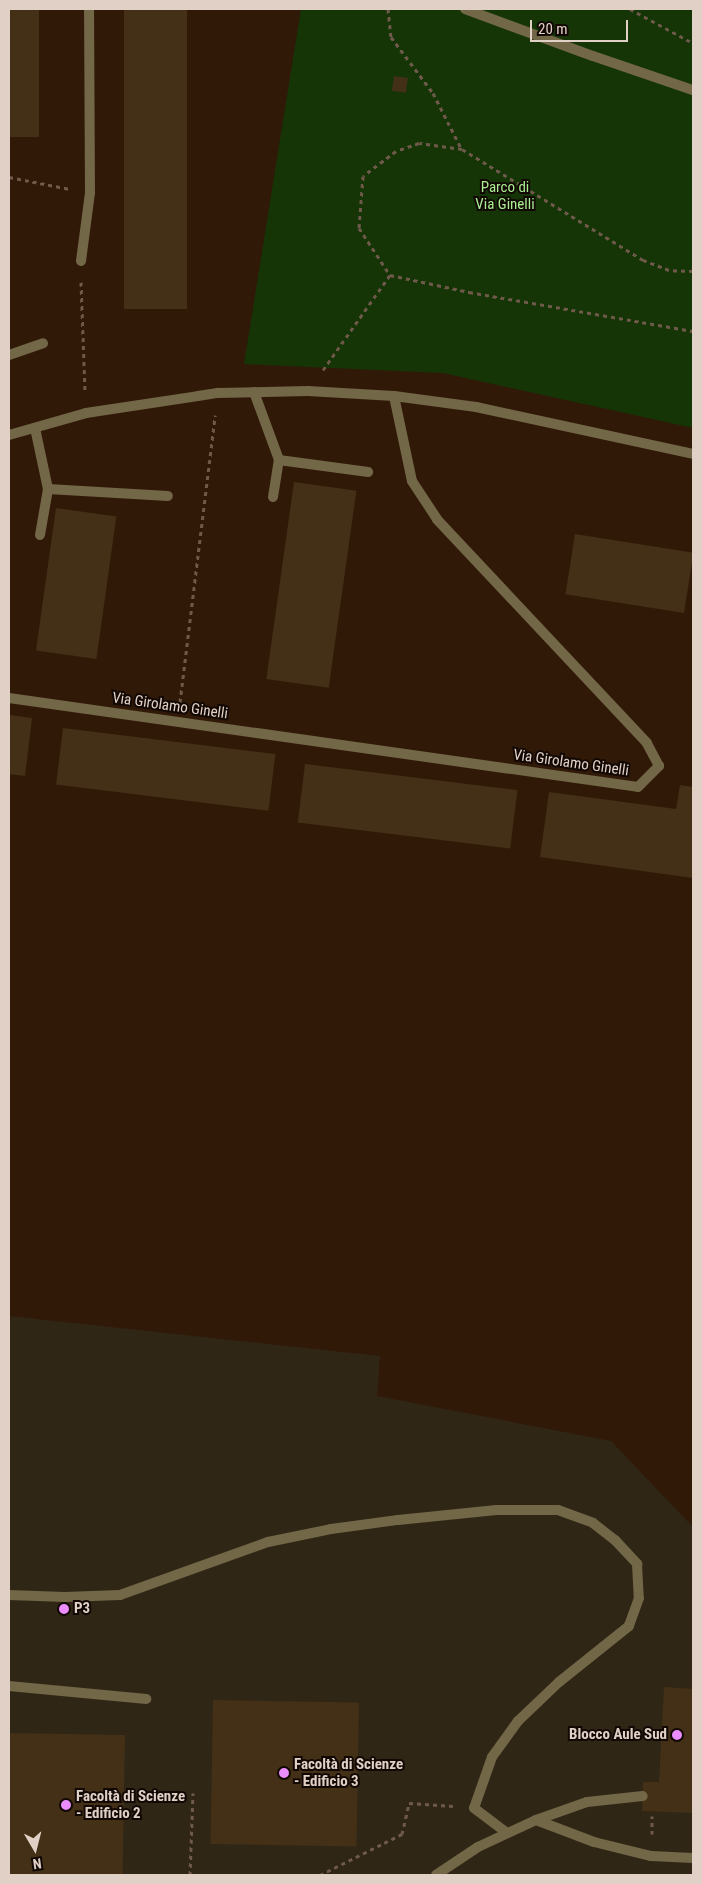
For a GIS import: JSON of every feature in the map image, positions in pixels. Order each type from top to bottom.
[{"type":"street","points":[[81,261],[90,192],[89,9]]},
{"type":"street","points":[[465,9],[693,90]]},
{"type":"street","points":[[9,355],[43,343]]},
{"type":"street","points":[[9,435],[86,413],[218,393],[308,391],[394,396],[476,408],[693,454]]},
{"type":"street","points":[[254,392],[279,460],[274,497]]},
{"type":"street","name":"Via Girolamo Ginelli","points":[[9,698],[638,787],[659,766],[647,743],[437,519],[412,481],[394,396]]},
{"type":"street","points":[[35,428],[48,489],[40,534]]},
{"type":"street","points":[[279,460],[368,472]]},
{"type":"street","points":[[48,489],[168,496]]},
{"type":"street","points":[[9,1596],[65,1597],[120,1594],[268,1542],[331,1529],[398,1520],[496,1510],[558,1510],[593,1523],[615,1540],[637,1564],[639,1598],[629,1626],[597,1654],[559,1682],[518,1721],[492,1757],[474,1808],[507,1833]]},
{"type":"street","points":[[9,1686],[146,1699]]},
{"type":"street","points":[[436,1875],[478,1847],[536,1820],[586,1802],[643,1796]]},
{"type":"street","points":[[536,1820],[594,1842],[651,1856],[693,1858]]},
{"type":"path","points":[[388,9],[391,36],[433,93],[462,149]]},
{"type":"path","points":[[630,9],[693,43]]},
{"type":"path","points":[[693,271],[669,270],[643,260],[462,149],[420,143],[396,151],[363,176],[359,228],[390,275],[469,292],[693,331]]},
{"type":"path","points":[[9,177],[90,192]]},
{"type":"path","points":[[81,261],[86,413]]},
{"type":"path","points":[[308,391],[390,275]]},
{"type":"path","points":[[178,722],[218,393]]},
{"type":"path","points":[[190,1875],[193,1792]]},
{"type":"path","points":[[320,1875],[402,1834],[409,1804],[474,1808]]},
{"type":"shaded area","points":[[9,1316],[380,1356],[377,1396],[611,1441],[693,1527],[693,1875],[9,1875]]},
{"type":"green space","name":"Parco di Via Ginelli","points":[[301,9],[693,9],[693,428],[443,373],[244,364]]},
{"type":"building","points":[[9,9],[39,9],[39,137],[9,137]]},
{"type":"building","points":[[124,9],[187,9],[187,309],[124,309]]},
{"type":"building","points":[[394,76],[408,78],[406,93],[392,91]]},
{"type":"building","points":[[294,482],[356,491],[329,688],[266,679]]},
{"type":"building","points":[[56,508],[116,516],[96,659],[36,651]]},
{"type":"building","points":[[575,534],[693,553],[684,613],[565,594]]},
{"type":"building","points":[[9,715],[32,718],[25,776],[9,774]]},
{"type":"building","points":[[63,728],[275,754],[268,811],[56,785]]},
{"type":"building","points":[[305,764],[517,790],[510,849],[298,823]]},
{"type":"building","points":[[680,785],[693,787],[693,878],[540,857],[549,792],[676,809]]},
{"type":"building","name":"Blocco Aule Sud","points":[[664,1687],[693,1689],[693,1813],[642,1811],[643,1782],[659,1782]]},
{"type":"building","name":"Facoltà di Scienze - Edificio 3","points":[[213,1700],[359,1703],[356,1847],[210,1844]]},
{"type":"building","name":"Facoltà di Scienze - Edificio 2","points":[[9,1733],[125,1735],[123,1875],[9,1875]]},
{"type":"place","name":"P3","points":[[64,1609]]},
{"type":"place","name":"Blocco Aule Sud","points":[[677,1735]]},
{"type":"place","name":"Facoltà di Scienze - Edificio 3","points":[[284,1773]]},
{"type":"place","name":"Facoltà di Scienze - Edificio 2","points":[[66,1805]]}]
